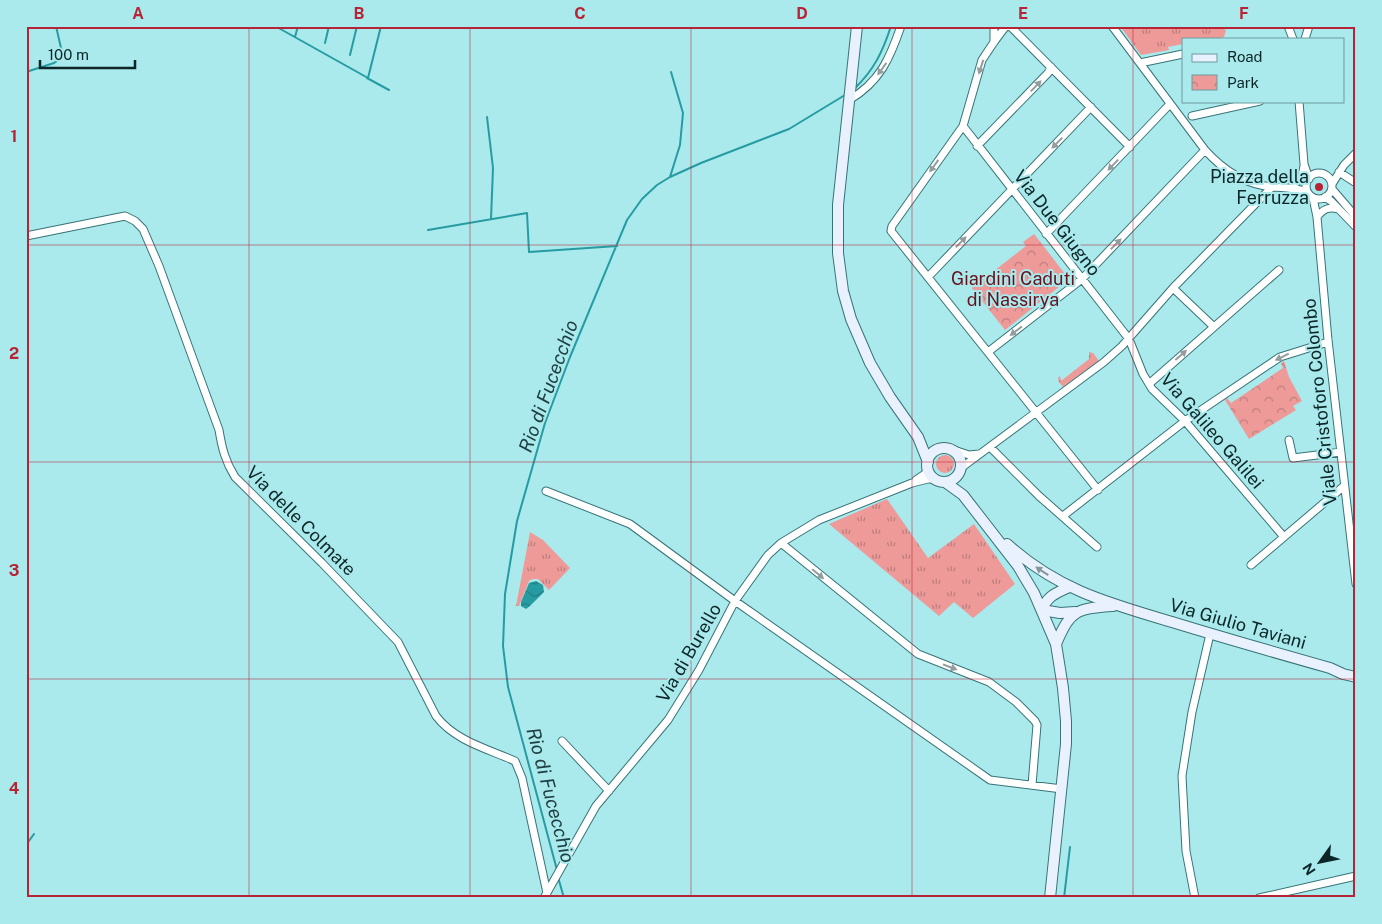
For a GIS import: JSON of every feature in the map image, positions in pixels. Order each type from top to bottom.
[{"type":"main road","points":[[857,26],[837,228],[843,291],[851,319],[870,363],[890,397],[918,437],[931,474],[963,495],[1018,566],[1034,593],[1056,644],[1066,721],[1062,789],[1050,898]]},
{"type":"main road","points":[[918,437],[958,456],[961,462],[958,479],[963,495]]},
{"type":"main road","points":[[928,465],[932,454],[945,449]]},
{"type":"main road","points":[[940,480],[953,479],[960,471]]},
{"type":"main road","name":"Via Giulio Taviani","points":[[988,526],[1020,556],[1042,572],[1086,595],[1210,634],[1330,668],[1352,677],[1356,684]]},
{"type":"main road","points":[[1042,610],[1045,602],[1051,595],[1069,587]]},
{"type":"main road","name":"Via Giulio Taviani","points":[[1042,610],[1060,613],[1118,606]]},
{"type":"main road","points":[[1056,644],[1064,626],[1075,612]]},
{"type":"street","points":[[848,103],[865,89],[883,69],[890,57],[901,26]]},
{"type":"street","points":[[994,26],[994,42]]},
{"type":"street","points":[[1098,490],[893,236],[891,230],[963,126],[982,60],[1008,26],[1130,147]]},
{"type":"street","points":[[1112,26],[1205,150],[1219,165],[1229,172],[1261,185],[1300,189],[1311,195],[1331,201],[1356,227]]},
{"type":"street","points":[[1288,26],[1293,38]]},
{"type":"street","points":[[1140,63],[1182,54]]},
{"type":"street","points":[[977,146],[1048,73],[1051,67]]},
{"type":"street","points":[[1192,116],[1255,102]]},
{"type":"street","points":[[1300,102],[1304,164],[1311,195]]},
{"type":"street","points":[[1046,234],[1170,104]]},
{"type":"street","points":[[928,277],[1091,108]]},
{"type":"street","name":"Via Due Giugno","points":[[963,126],[1129,339]]},
{"type":"street","points":[[988,352],[1082,279],[1205,150]]},
{"type":"street","points":[[1324,198],[1339,172],[1356,152]]},
{"type":"street","points":[[1304,164],[1316,174],[1324,174],[1344,165]]},
{"type":"street","points":[[1294,185],[1302,176],[1304,164]]},
{"type":"street","points":[[1339,172],[1356,183]]},
{"type":"street","points":[[1281,187],[1308,180],[1316,174]]},
{"type":"street","points":[[1324,174],[1356,217]]},
{"type":"street","points":[[1254,204],[1261,185]]},
{"type":"street","points":[[960,471],[979,454],[1104,362],[1129,339],[1174,288],[1272,187]]},
{"type":"street","name":"Viale Cristoforo Colombo","points":[[1311,195],[1317,217],[1328,342],[1356,584]]},
{"type":"street","name":"Viale Cristoforo Colombo","points":[[1317,217],[1324,198]]},
{"type":"street","points":[[1317,217],[1325,209],[1335,208],[1340,210]]},
{"type":"street","name":"Via delle Colmate","points":[[26,236],[125,216],[135,221],[142,229],[159,266],[219,430],[222,452],[230,469],[235,477],[398,642],[436,716],[444,727],[454,735],[515,761],[522,778],[546,895]]},
{"type":"street","points":[[1148,384],[1279,270]]},
{"type":"street","points":[[1174,288],[1214,327]]},
{"type":"street","name":"Via Galileo Galilei","points":[[1129,339],[1148,384],[1185,421],[1284,537]]},
{"type":"street","points":[[1063,516],[1185,421],[1280,357],[1328,342]]},
{"type":"street","points":[[1289,440],[1293,458],[1341,452]]},
{"type":"street","points":[[990,447],[1038,496],[1063,516],[1097,548]]},
{"type":"street","points":[[945,449],[969,455],[979,454]]},
{"type":"street","name":"Via di Burello","points":[[912,483],[924,474],[928,465]]},
{"type":"street","name":"Via di Burello","points":[[546,895],[596,806],[664,725],[685,694],[735,602],[768,555],[781,543],[819,520],[912,483],[928,478],[940,480]]},
{"type":"street","points":[[1251,565],[1344,486]]},
{"type":"street","points":[[546,491],[630,524],[735,602],[990,780],[1062,789]]},
{"type":"street","points":[[781,543],[918,654],[989,682],[1016,702],[1035,720],[1038,726],[1032,786]]},
{"type":"street","points":[[1195,898],[1186,852],[1182,776],[1192,712],[1210,634]]},
{"type":"street","points":[[562,741],[609,791]]},
{"type":"street","points":[[1259,898],[1356,876]]},
{"type":"green space","points":[[1120,26],[1217,26],[1226,30],[1224,37],[1182,38],[1182,44],[1168,47],[1169,50],[1141,55]]},
{"type":"green space","name":"Giardini Caduti di Nassirya","points":[[1034,234],[1069,279],[1005,330],[972,288],[1026,246],[1023,242]]},
{"type":"green space","points":[[1089,352],[1093,353],[1099,361],[1063,387],[1058,378],[1060,376],[1061,381],[1089,359]]},
{"type":"green space","points":[[1284,361],[1289,377],[1302,401],[1293,406],[1296,410],[1249,439],[1225,400],[1227,398],[1231,403],[1283,368],[1281,363]]},
{"type":"green space","points":[[945,455],[952,457],[954,464],[952,471],[945,473],[938,471],[936,464],[938,457]]},
{"type":"green space","points":[[887,499],[928,558],[974,524],[1015,584],[973,618],[954,602],[939,616],[829,524]]},
{"type":"green space","points":[[530,532],[543,540],[570,568],[549,590],[538,579],[529,581],[519,606],[516,606]]},
{"type":"water","points":[[536,581],[543,585],[544,592],[526,609],[521,606],[521,602],[529,583]]},
{"type":"waterway","points":[[26,72],[54,63],[63,57],[56,26]]},
{"type":"waterway","points":[[275,26],[368,78],[381,26]]},
{"type":"waterway","points":[[295,37],[298,26]]},
{"type":"waterway","points":[[325,43],[329,26]]},
{"type":"waterway","points":[[350,55],[357,26]]},
{"type":"waterway","name":"Rio di Fucecchio","points":[[855,88],[868,74],[877,60],[891,26]]},
{"type":"waterway","points":[[670,177],[680,145],[683,113],[671,72]]},
{"type":"waterway","points":[[367,78],[389,90]]},
{"type":"waterway","name":"Rio di Fucecchio","points":[[557,870],[508,687],[503,646],[505,594],[517,521],[545,423],[570,357],[627,220],[642,199],[657,185],[670,177],[789,129],[845,95]]},
{"type":"waterway","points":[[487,117],[493,168],[491,219]]},
{"type":"waterway","points":[[428,230],[527,213],[529,252],[617,246]]},
{"type":"waterway","points":[[26,845],[34,834]]},
{"type":"waterway","points":[[1064,898],[1070,847]]},
{"type":"waterway","name":"Rio di Fucecchio","points":[[558,877],[564,898]]},
{"type":"place","name":"Piazza della Ferruzza","points":[[1319,187]]}]
